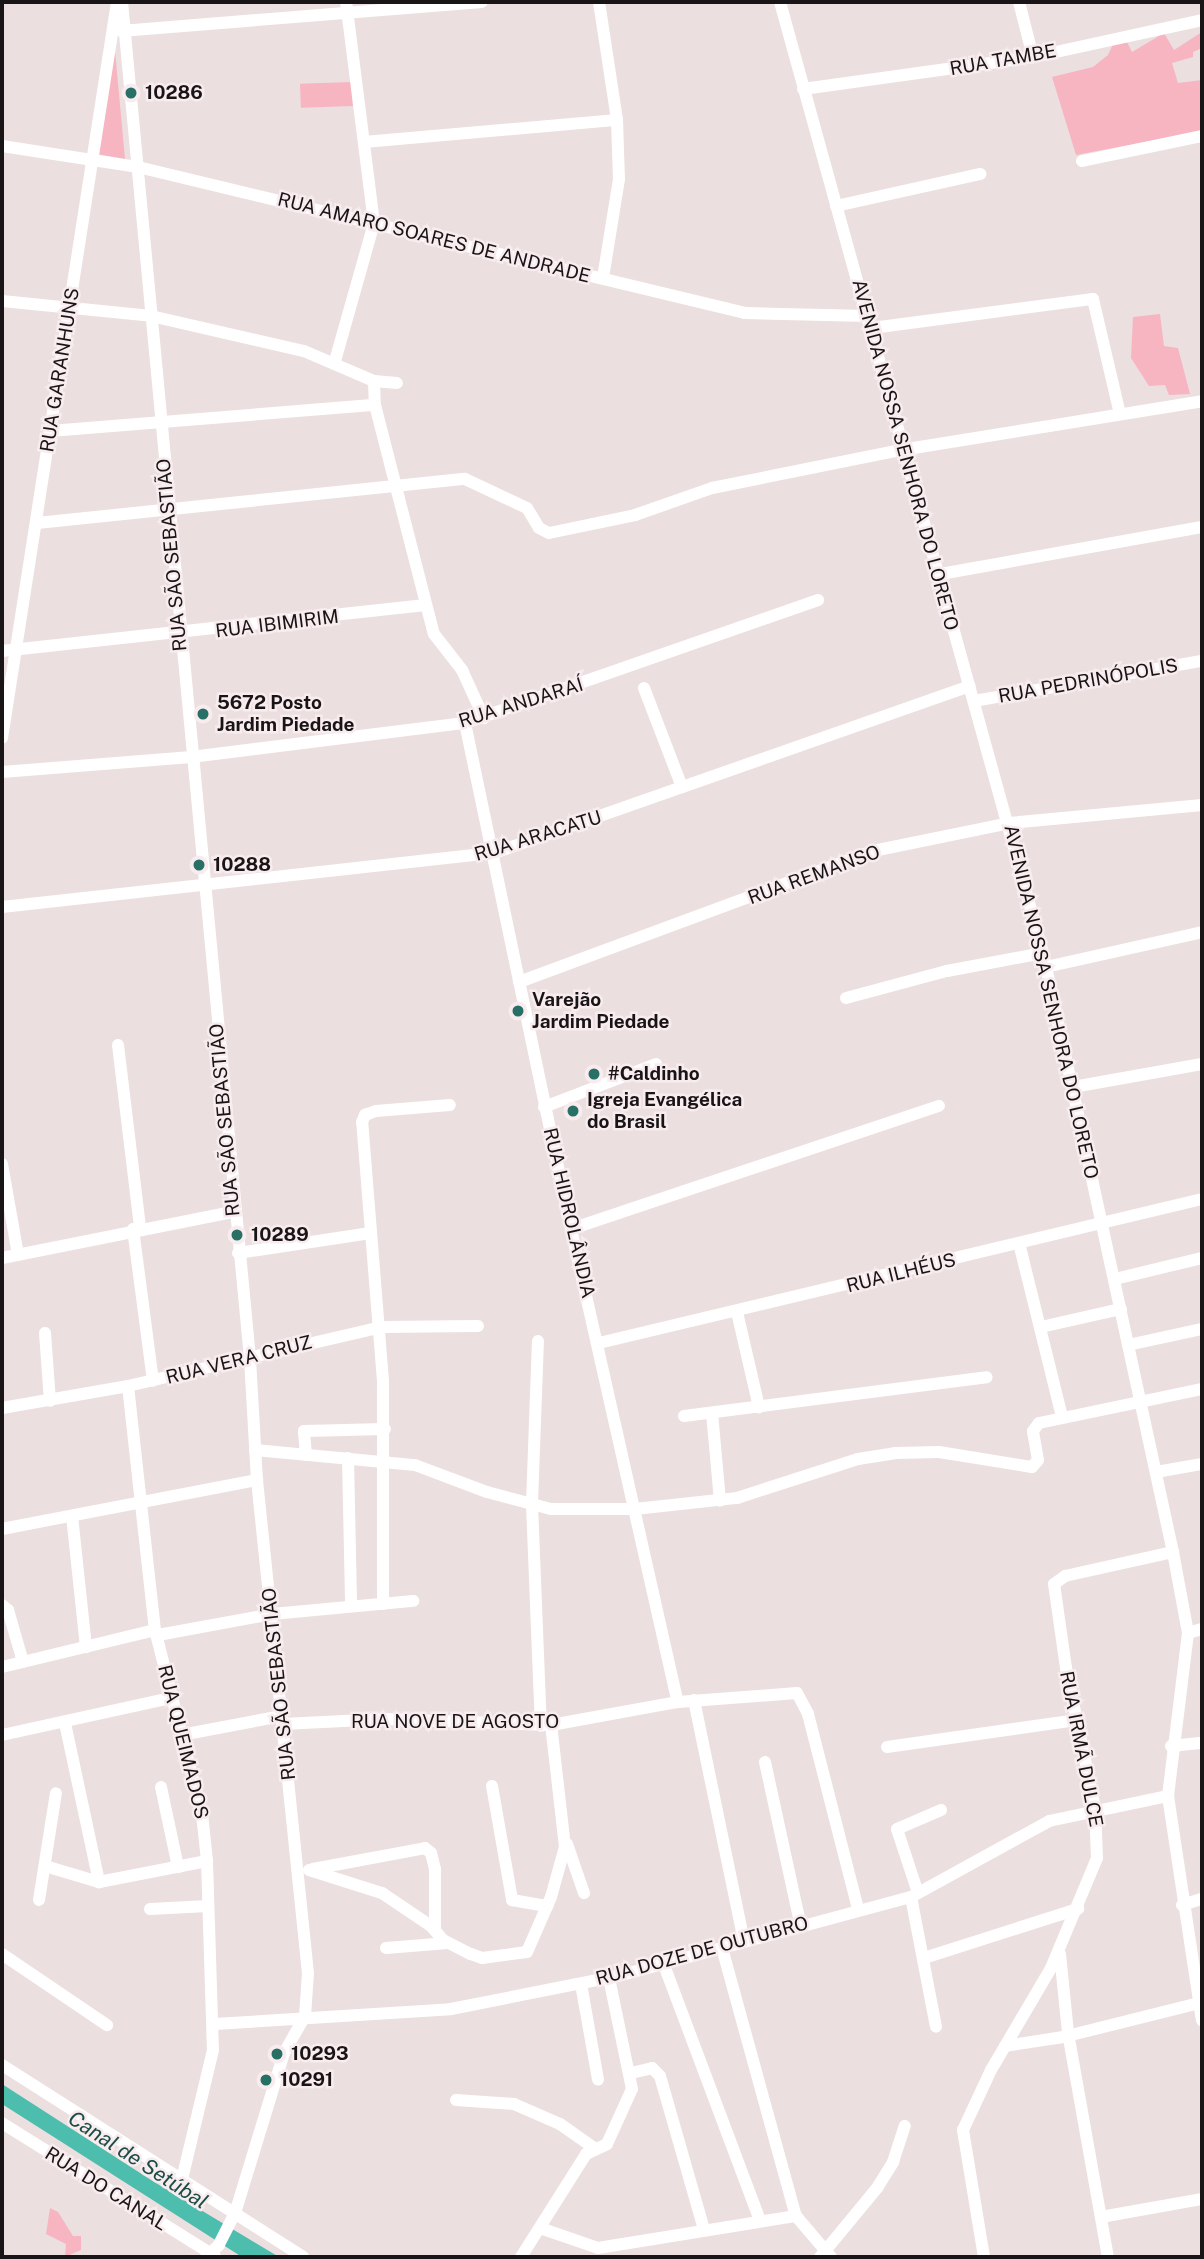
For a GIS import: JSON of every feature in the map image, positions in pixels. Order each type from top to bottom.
[{"type":"street","name":"RUA SÃO SEBASTIÃO","points":[[119,2],[138,167],[170,509],[178,636],[237,1253],[250,1359],[257,1480],[283,1720],[304,1870],[308,1973],[305,2016],[284,2053],[232,2219],[213,2253]]},
{"type":"street","name":"RUA GARANHUNS","points":[[2,738],[8,651],[37,523],[119,2]]},
{"type":"street","points":[[121,31],[347,7],[482,2]]},
{"type":"street","points":[[599,2],[617,120],[617,212],[603,278]]},
{"type":"street","name":"AVENIDA NOSSA SENHORA DO LORETO","points":[[780,2],[870,322],[935,575],[970,686],[1043,953],[1173,1552],[1188,1633],[1171,1746],[1168,1796],[1182,1905],[1202,2020]]},
{"type":"street","points":[[1019,2],[1033,57]]},
{"type":"street","points":[[335,360],[374,223],[347,7]]},
{"type":"street","name":"RUA TAMBE","points":[[803,89],[1033,57],[1202,20]]},
{"type":"street","points":[[364,142],[617,120]]},
{"type":"street","points":[[1082,161],[1202,136]]},
{"type":"street","name":"RUA AMARO SOARES DE ANDRADE","points":[[2,146],[138,167],[745,313],[870,322],[1093,299],[1120,414]]},
{"type":"street","points":[[836,206],[980,174]]},
{"type":"street","points":[[2,301],[151,316],[335,360],[374,381],[397,383]]},
{"type":"street","points":[[374,381],[375,405],[434,634],[462,670],[484,718]]},
{"type":"street","points":[[37,523],[465,479],[527,508],[539,528],[549,533],[635,515],[712,488],[901,450],[1202,401]]},
{"type":"street","points":[[50,431],[160,420],[375,405]]},
{"type":"street","points":[[935,575],[1202,527]]},
{"type":"street","name":"RUA ANDARAÍ","points":[[2,772],[191,757],[465,723],[818,600]]},
{"type":"street","name":"RUA IBIMIRIM","points":[[8,651],[178,636],[426,605]]},
{"type":"street","name":"RUA PEDRINÓPOLIS","points":[[974,701],[1202,661]]},
{"type":"street","name":"RUA ARACATU","points":[[2,907],[494,853],[970,686]]},
{"type":"street","points":[[644,688],[682,787]]},
{"type":"street","name":"RUA HIDROLÂNDIA","points":[[465,723],[494,853],[544,1107],[600,1343],[678,1702]]},
{"type":"street","name":"RUA REMANSO","points":[[519,982],[873,851],[1009,823],[1202,805]]},
{"type":"street","points":[[1046,967],[1202,932]]},
{"type":"street","points":[[845,998],[947,971],[1043,953]]},
{"type":"street","points":[[118,1045],[153,1381]]},
{"type":"street","points":[[544,1107],[656,1064]]},
{"type":"street","points":[[1073,1087],[1202,1064]]},
{"type":"street","points":[[383,1604],[385,1429],[381,1327],[362,1141],[365,1115],[450,1105]]},
{"type":"street","points":[[571,1228],[939,1106]]},
{"type":"street","points":[[2,1164],[18,1255]]},
{"type":"street","name":"RUA ILHÉUS","points":[[600,1343],[1019,1243],[1102,1220],[1202,1199]]},
{"type":"street","points":[[2,1258],[136,1228],[233,1212]]},
{"type":"street","points":[[237,1253],[370,1233]]},
{"type":"street","points":[[1019,1243],[1062,1417]]},
{"type":"street","points":[[1115,1279],[1202,1258]]},
{"type":"street","points":[[1041,1327],[1121,1309]]},
{"type":"street","points":[[737,1312],[759,1407]]},
{"type":"street","name":"RUA VERA CRUZ","points":[[2,1408],[153,1381],[381,1327],[478,1326]]},
{"type":"street","points":[[1128,1345],[1202,1329]]},
{"type":"street","points":[[45,1333],[50,1401]]},
{"type":"street","points":[[538,1341],[532,1504],[546,1725],[566,1841],[584,1893]]},
{"type":"street","points":[[684,1416],[987,1377]]},
{"type":"street","name":"RUA QUEIMADOS","points":[[128,1386],[157,1632],[170,1698],[202,1814],[207,1861],[215,2024],[207,2087],[182,2179]]},
{"type":"street","points":[[255,1450],[415,1465],[487,1492],[532,1504],[635,1509],[720,1501],[858,1459],[895,1453],[939,1452],[1032,1467],[1038,1460],[1033,1431],[1039,1423],[1142,1405],[1202,1389]]},
{"type":"street","points":[[712,1413],[720,1501]]},
{"type":"street","points":[[306,1455],[304,1432],[385,1429]]},
{"type":"street","points":[[348,1458],[351,1606]]},
{"type":"street","points":[[1156,1472],[1202,1464]]},
{"type":"street","points":[[2,1529],[257,1480]]},
{"type":"street","points":[[72,1516],[86,1647]]},
{"type":"street","name":"RUA IRMÃ DULCE","points":[[985,2257],[962,2141],[974,2104],[1051,1968],[1097,1858],[1095,1808],[1076,1720],[1054,1584],[1065,1576],[1173,1552]]},
{"type":"street","points":[[2,1667],[157,1632],[272,1614],[413,1601]]},
{"type":"street","points":[[2,1605],[8,1610],[23,1662]]},
{"type":"street","points":[[1188,1633],[1202,1629]]},
{"type":"street","name":"RUA NOVE DE AGOSTO","points":[[181,1735],[283,1720],[384,1719],[546,1725],[678,1702],[793,1692],[804,1700],[858,1909]]},
{"type":"street","points":[[2,1735],[170,1698]]},
{"type":"street","points":[[694,1700],[744,1941]]},
{"type":"street","points":[[887,1747],[1076,1720]]},
{"type":"street","points":[[65,1723],[99,1882]]},
{"type":"street","points":[[1171,1746],[1202,1743]]},
{"type":"street","points":[[765,1762],[800,1923]]},
{"type":"street","points":[[492,1786],[512,1900],[547,1906]]},
{"type":"street","points":[[161,1787],[178,1867]]},
{"type":"street","points":[[39,1900],[56,1793]]},
{"type":"street","name":"RUA DOZE DE OUTUBRO","points":[[215,2024],[305,2016],[441,2010],[610,1978],[664,1965],[800,1923],[914,1895],[1049,1821],[1095,1808],[1168,1796]]},
{"type":"street","points":[[936,2027],[914,1895],[897,1829],[941,1810]]},
{"type":"street","points":[[304,1870],[382,1893],[435,1929],[448,1943],[482,1958],[527,1952],[563,1862],[566,1841]]},
{"type":"street","points":[[304,1870],[421,1848],[433,1857],[435,1929]]},
{"type":"street","points":[[45,1866],[99,1882],[207,1861]]},
{"type":"street","points":[[1182,1905],[1202,1899]]},
{"type":"street","points":[[150,1909],[208,1906]]},
{"type":"street","points":[[924,1958],[1077,1909]]},
{"type":"street","points":[[386,1948],[448,1943]]},
{"type":"street","points":[[1059,1945],[1068,2033],[1108,2257]]},
{"type":"street","points":[[722,1948],[796,2216],[826,2255],[893,2162],[905,2126]]},
{"type":"street","points":[[2,1954],[107,2025]]},
{"type":"street","points":[[664,1965],[760,2221]]},
{"type":"street","points":[[521,2257],[586,2154],[607,2144],[632,2089],[631,2073],[610,1978]]},
{"type":"street","points":[[581,1984],[598,2078]]},
{"type":"street","points":[[1005,2046],[1199,2003]]},
{"type":"street","points":[[2,2065],[182,2179],[232,2219],[303,2257]]},
{"type":"street","points":[[631,2073],[652,2068],[660,2076],[704,2229]]},
{"type":"street","points":[[456,2100],[514,2104],[560,2124],[594,2148]]},
{"type":"street","name":"RUA DO CANAL","points":[[2,2123],[213,2253]]},
{"type":"street","points":[[1101,2217],[1202,2199]]},
{"type":"street","points":[[540,2228],[598,2248],[796,2216]]},
{"type":"shaded area","points":[[113,29],[125,159],[92,153]]},
{"type":"shaded area","points":[[1202,32],[1202,48],[1193,52],[1193,57],[1172,63],[1178,83],[1202,80],[1202,131],[1076,155],[1052,77],[1093,67],[1108,55],[1114,42],[1127,42],[1132,52],[1164,33],[1174,50]]},
{"type":"shaded area","points":[[352,82],[353,106],[301,108],[300,84]]},
{"type":"shaded area","points":[[1160,314],[1164,346],[1178,348],[1190,394],[1169,395],[1165,385],[1149,386],[1131,358],[1133,317]]},
{"type":"shaded area","points":[[2,2084],[151,2180],[279,2257],[242,2257],[2,2104]]},
{"type":"shaded area","points":[[50,2208],[58,2212],[73,2236],[81,2236],[81,2250],[65,2257],[66,2244],[46,2234]]},
{"type":"place","name":"10286","points":[[131,93]]},
{"type":"place","name":"5672 Posto Jardim Piedade","points":[[203,714]]},
{"type":"place","name":"10288","points":[[199,865]]},
{"type":"place","name":"Varejão Jardim Piedade","points":[[518,1011]]},
{"type":"place","name":"#Caldinho","points":[[594,1074]]},
{"type":"place","name":"Igreja Evangélica do Brasil","points":[[573,1111]]},
{"type":"place","name":"10289","points":[[237,1235]]},
{"type":"place","name":"10293","points":[[277,2054]]},
{"type":"place","name":"10291","points":[[266,2080]]},
{"type":"water label","name":"Canal de Setúbal","points":[[138,2160]]}]
